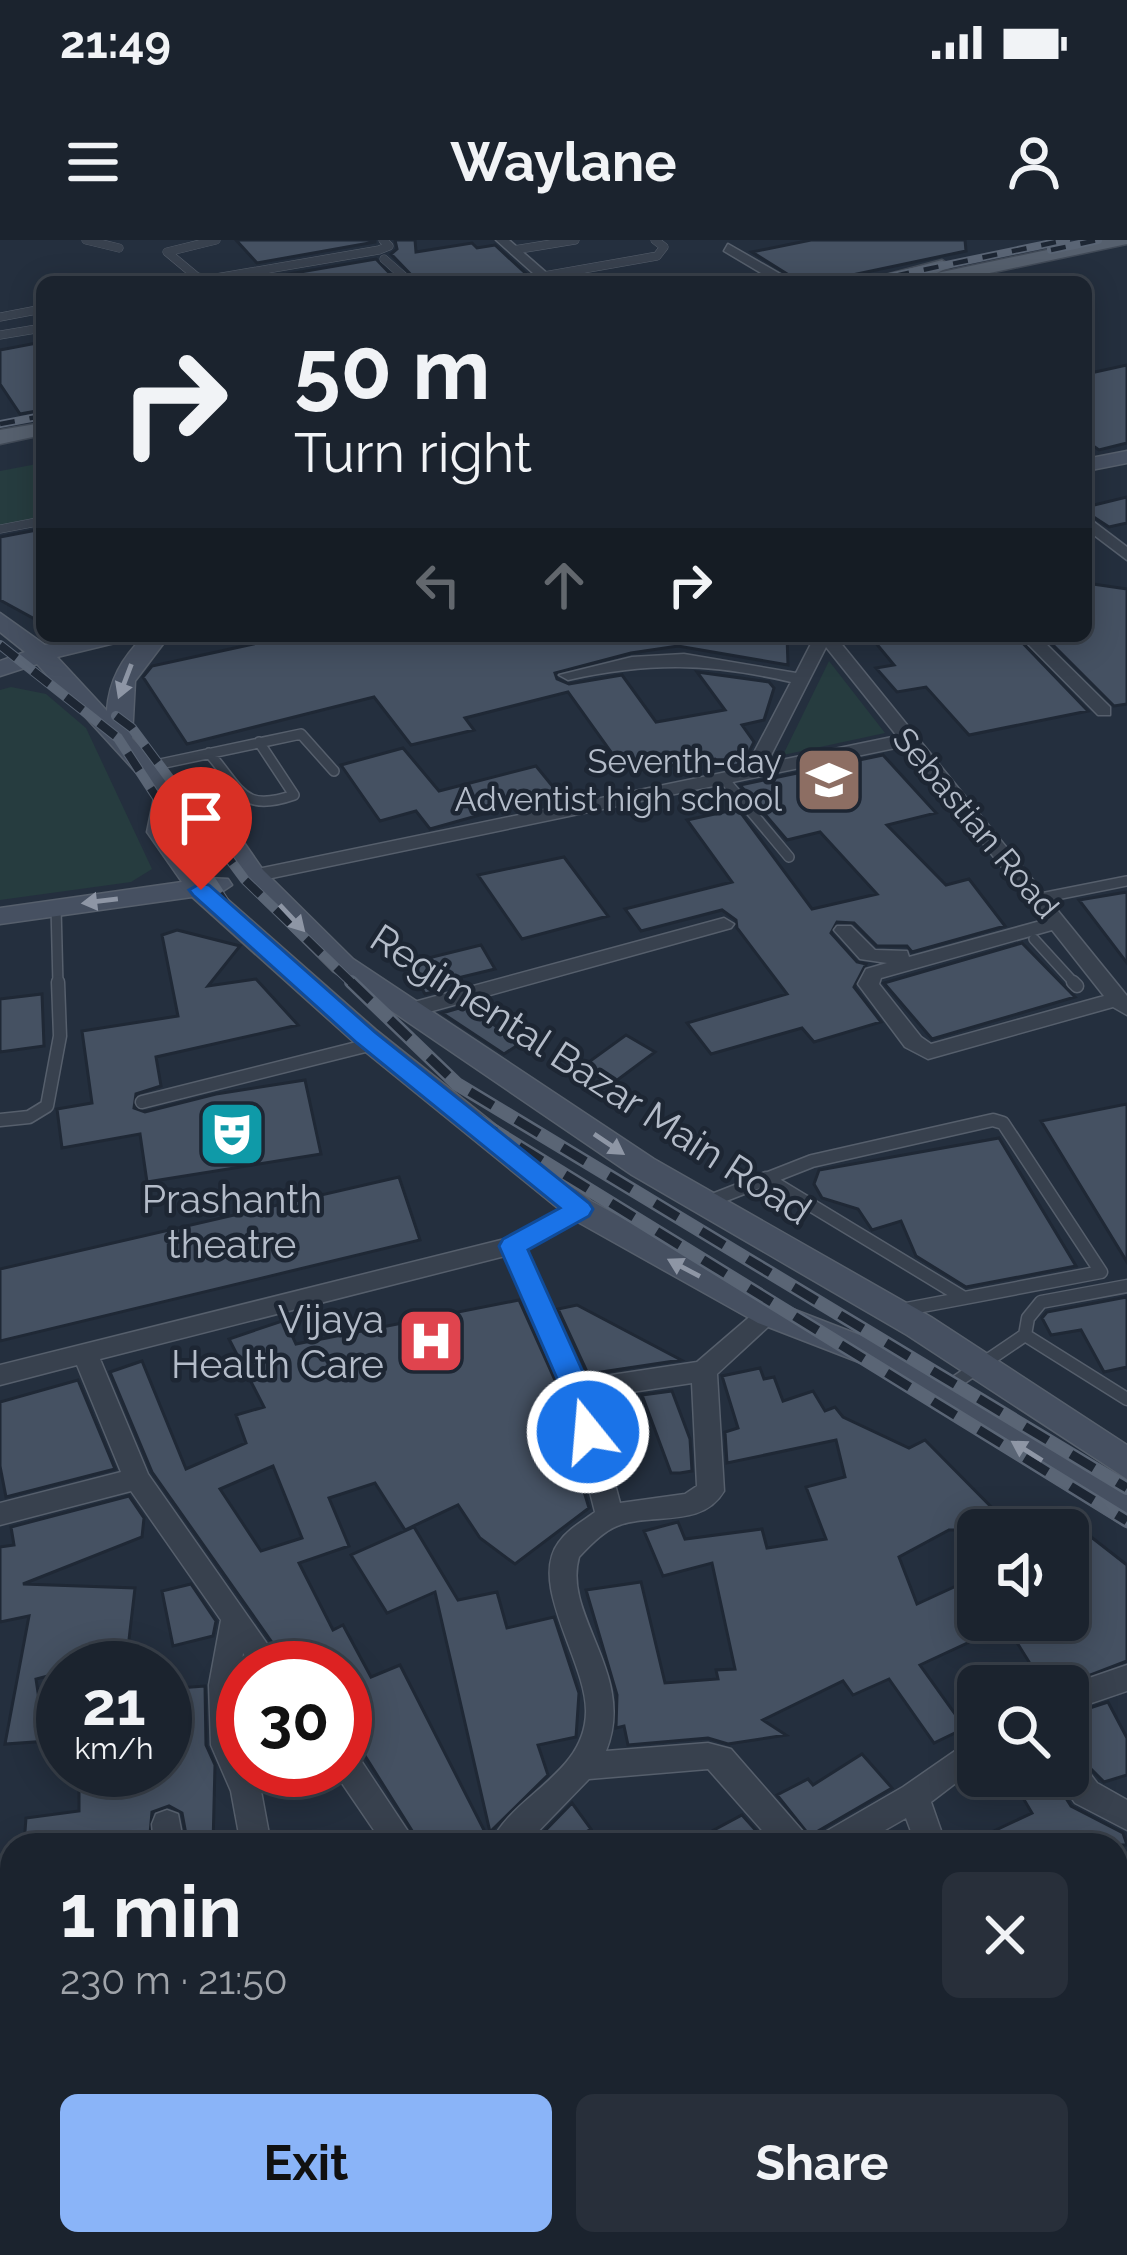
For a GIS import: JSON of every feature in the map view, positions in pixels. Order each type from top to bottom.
[{"type":"main road","points":[[897,276],[1065,240]]},
{"type":"main road","points":[[949,276],[1121,240]]},
{"type":"main road","points":[[0,449],[36,442]]},
{"type":"main road","points":[[1092,464],[1127,457]]},
{"type":"main road","points":[[1092,476],[1127,470]]},
{"type":"main road","name":"Regimental Bazar Main Road","points":[[0,620],[40,654],[168,792],[211,814],[253,876],[317,944],[705,1203],[982,1365],[1127,1464]]},
{"type":"main road","points":[[0,668],[91,642]]},
{"type":"main road","points":[[120,737],[117,695],[124,674],[152,642]]},
{"type":"main road","points":[[168,792],[160,832],[201,890],[374,1044],[580,1209],[770,1314],[876,1355],[1123,1503]]},
{"type":"main road","points":[[0,916],[201,890],[253,876]]},
{"type":"street","points":[[502,240],[544,276]]},
{"type":"street","points":[[728,248],[774,276]]},
{"type":"street","points":[[1092,526],[1127,555]]},
{"type":"street","points":[[753,772],[821,642]]},
{"type":"street","name":"Sebastian Road","points":[[829,642],[1122,1005]]},
{"type":"street","points":[[1034,642],[1104,711]]},
{"type":"street","points":[[568,674],[638,657],[712,658],[800,679]]},
{"type":"street","points":[[253,876],[905,740]]},
{"type":"street","points":[[844,930],[863,953],[879,960],[1051,912]]},
{"type":"street","points":[[1051,912],[873,974],[868,984],[913,1042],[928,1052],[1122,1005]]},
{"type":"street","points":[[410,1010],[724,924]]},
{"type":"street","points":[[0,1375],[512,1246],[580,1209]]},
{"type":"street","points":[[512,1246],[577,1390],[610,1516]]},
{"type":"street","points":[[577,1390],[704,1371],[770,1314]]},
{"type":"street","points":[[86,1353],[137,1479],[249,1641]]},
{"type":"street","points":[[517,1833],[585,1766],[599,1730],[598,1672],[562,1588],[563,1563],[568,1551],[610,1516],[691,1504],[711,1491],[704,1371]]},
{"type":"street","points":[[0,1514],[137,1479]]},
{"type":"street","points":[[234,1622],[224,1685],[226,1745],[246,1791],[254,1833]]},
{"type":"street","points":[[1089,1691],[1127,1678]]},
{"type":"street","points":[[585,1766],[720,1759],[785,1833]]},
{"type":"street","points":[[851,1833],[914,1797],[957,1764]]},
{"type":"street","points":[[1089,1795],[1127,1816]]},
{"type":"street","points":[[369,1797],[394,1833]]},
{"type":"street","points":[[914,1797],[927,1833]]},
{"type":"lane","points":[[86,240],[119,248]]},
{"type":"lane","points":[[195,276],[167,252],[216,240]]},
{"type":"lane","points":[[227,276],[379,250],[389,246],[383,240]]},
{"type":"lane","points":[[514,250],[575,240]]},
{"type":"lane","points":[[562,276],[657,256],[664,247],[655,240]]},
{"type":"lane","points":[[384,259],[403,276]]},
{"type":"lane","points":[[0,317],[36,310]]},
{"type":"lane","points":[[0,335],[36,329]]},
{"type":"lane","points":[[0,529],[36,522]]},
{"type":"lane","points":[[146,767],[302,734],[334,771]]},
{"type":"lane","points":[[209,753],[252,802],[283,801],[294,795],[260,742]]},
{"type":"lane","points":[[723,778],[789,857]]},
{"type":"lane","points":[[1051,912],[1127,880]]},
{"type":"lane","points":[[0,1120],[29,1117],[47,1106],[60,1036],[56,907]]},
{"type":"lane","points":[[1034,939],[1077,986]]},
{"type":"lane","points":[[1064,971],[1091,963]]},
{"type":"lane","points":[[142,1102],[374,1044]]},
{"type":"lane","points":[[705,1203],[834,1156],[993,1120],[1003,1123],[1101,1272],[894,1311]]},
{"type":"lane","points":[[766,1178],[964,1298]]},
{"type":"lane","points":[[938,1395],[1024,1335],[1028,1318],[1040,1302],[1127,1286]]},
{"type":"lane","points":[[1024,1335],[1127,1399]]},
{"type":"green space","points":[[36,464],[36,519],[0,527],[0,471]]},
{"type":"green space","points":[[829,661],[885,733],[783,755]]},
{"type":"green space","points":[[11,687],[46,694],[86,728],[152,869],[131,882],[0,900],[0,690]]},
{"type":"building","points":[[236,240],[375,240],[375,242],[257,263]]},
{"type":"building","points":[[395,240],[415,240],[416,252],[472,243],[477,248],[495,245],[529,276],[412,276],[391,254],[397,249]]},
{"type":"building","points":[[811,240],[965,240],[966,251],[847,276],[790,276],[752,252]]},
{"type":"building","points":[[376,259],[392,276],[277,276]]},
{"type":"building","points":[[36,343],[36,411],[20,414],[0,384],[0,350]]},
{"type":"building","points":[[1127,365],[1127,443],[1099,450],[1092,445],[1092,373]]},
{"type":"building","points":[[1127,497],[1127,523],[1109,527],[1092,516],[1092,506]]},
{"type":"building","points":[[36,530],[36,620],[0,600],[0,537]]},
{"type":"building","points":[[1092,584],[1127,589],[1127,704],[1114,706],[1050,642],[1092,642]]},
{"type":"building","points":[[262,642],[787,642],[788,665],[678,646],[555,673],[569,684],[622,675],[656,722],[725,710],[697,672],[769,682],[774,688],[764,720],[742,725],[754,742],[743,764],[723,768],[715,759],[638,770],[634,763],[621,766],[568,692],[465,718],[474,730],[411,745],[374,697],[187,744],[143,677],[152,666]]},
{"type":"building","points":[[875,642],[1022,642],[1088,711],[969,735],[926,687],[897,692],[876,668],[894,665]]},
{"type":"building","points":[[403,748],[439,791],[536,766],[558,793],[430,829],[416,811],[380,821],[341,765]]},
{"type":"building","points":[[883,755],[936,813],[887,825],[946,885],[969,879],[1005,926],[912,952],[907,946],[877,946],[854,923],[837,922],[831,933],[857,962],[866,964],[854,987],[881,1022],[814,1042],[802,1028],[711,1054],[687,1023],[787,994],[737,928],[736,920],[722,910],[641,931],[625,909],[732,882],[687,820],[738,809],[812,909],[877,894],[820,832],[787,840],[740,785]]},
{"type":"building","points":[[564,857],[608,916],[522,939],[478,875]]},
{"type":"building","points":[[1127,892],[1127,963],[1079,900]]},
{"type":"building","points":[[177,930],[240,946],[208,986],[256,979],[298,1025],[156,1057],[161,1086],[136,1094],[134,1108],[145,1112],[216,1094],[305,1080],[321,1154],[147,1182],[140,1134],[62,1148],[57,1109],[92,1103],[82,1031],[178,1016],[162,935]]},
{"type":"building","points":[[1022,943],[1075,997],[932,1039],[884,983]]},
{"type":"building","points":[[481,945],[495,969],[433,984],[441,990],[425,994],[408,963]]},
{"type":"building","points":[[42,994],[44,1046],[0,1052],[0,999]]},
{"type":"building","points":[[466,1006],[521,1043],[504,1054],[442,1013]]},
{"type":"building","points":[[626,1035],[655,1052],[616,1081],[586,1064]]},
{"type":"building","points":[[1127,1104],[1127,1262],[1041,1121]]},
{"type":"building","points":[[999,1138],[1076,1266],[966,1287],[916,1256],[901,1221],[872,1230],[858,1209],[822,1198],[814,1184],[819,1170]]},
{"type":"building","points":[[399,1177],[420,1240],[0,1341],[0,1269]]},
{"type":"building","points":[[1127,1297],[1127,1367],[1104,1372],[1081,1330],[1051,1335],[1042,1318],[1047,1312]]},
{"type":"building","points":[[519,1300],[558,1387],[568,1424],[564,1425],[589,1508],[515,1564],[480,1538],[458,1505],[405,1530],[375,1483],[329,1498],[349,1546],[299,1563],[333,1630],[343,1625],[352,1641],[271,1641],[152,1472],[110,1372],[142,1361],[186,1469],[246,1443],[236,1415],[264,1407],[229,1339],[285,1320],[296,1344]],"holes":[[[273,1466],[302,1538],[261,1551],[220,1489]]]},
{"type":"building","points":[[577,1305],[681,1360],[588,1374],[558,1309]]},
{"type":"building","points":[[760,1368],[764,1379],[774,1377],[783,1401],[813,1391],[825,1411],[835,1407],[843,1417],[909,1448],[925,1440],[993,1509],[957,1509],[957,1530],[899,1557],[917,1604],[957,1586],[957,1641],[972,1641],[920,1665],[957,1717],[957,1732],[934,1743],[889,1679],[853,1695],[843,1681],[763,1720],[786,1735],[728,1744],[708,1738],[628,1745],[624,1726],[616,1728],[617,1695],[586,1590],[641,1582],[665,1683],[718,1679],[716,1670],[735,1669],[712,1563],[663,1576],[644,1531],[678,1522],[685,1539],[762,1529],[767,1548],[826,1539],[806,1487],[845,1477],[836,1440],[727,1463],[725,1432],[738,1428],[722,1376]]},
{"type":"building","points":[[78,1380],[115,1469],[6,1497],[0,1466],[0,1402]]},
{"type":"building","points":[[672,1391],[690,1439],[692,1471],[671,1473],[642,1395]]},
{"type":"building","points":[[129,1496],[144,1518],[142,1537],[23,1584],[135,1588],[129,1641],[36,1641],[36,1742],[5,1744],[29,1616],[0,1622],[0,1547],[14,1545],[11,1527]]},
{"type":"building","points":[[414,1527],[458,1600],[497,1592],[507,1628],[554,1617],[579,1693],[576,1737],[538,1745],[548,1775],[490,1832],[435,1592],[387,1613],[351,1555]]},
{"type":"building","points":[[1089,1535],[1127,1565],[1127,1661],[1089,1676],[1089,1665],[1031,1665],[1016,1641],[1089,1641]]},
{"type":"building","points":[[191,1584],[216,1621],[213,1636],[172,1641],[162,1591]]},
{"type":"building","points":[[400,1665],[485,1833],[413,1833],[372,1767],[372,1677]]},
{"type":"building","points":[[205,1686],[206,1745],[215,1765],[213,1833],[186,1833],[182,1813],[169,1806],[152,1812],[150,1833],[25,1833],[26,1818],[79,1811],[79,1797],[192,1797],[192,1687]]},
{"type":"building","points":[[1108,1702],[1127,1738],[1127,1775],[1104,1782],[1089,1767],[1089,1708]]},
{"type":"building","points":[[862,1754],[892,1788],[817,1833],[807,1833],[777,1795],[808,1779],[813,1785]]},
{"type":"building","points":[[1022,1797],[1065,1797],[1071,1806],[1123,1833],[990,1833],[1032,1813]]},
{"type":"building","points":[[572,1803],[591,1829],[584,1833],[543,1833]]},
{"type":"building","points":[[742,1815],[758,1833],[708,1833]]},
{"type":"railway","points":[[894,276],[1066,240]]},
{"type":"railway","points":[[1051,250],[1098,240]]},
{"type":"railway","points":[[0,424],[36,417]]},
{"type":"railway","points":[[0,645],[118,738],[234,916],[310,985]]},
{"type":"railway","points":[[116,716],[132,728],[245,880],[354,985]]},
{"type":"railway","points":[[306,982],[421,1086],[1127,1521]]},
{"type":"railway","points":[[351,982],[457,1084],[1127,1488]]},
{"type":"place","name":"Seventh-day Adventist high school","points":[[829,780]]},
{"type":"place","name":"Prashanth theatre","points":[[232,1134]]},
{"type":"place","name":"Vijaya Health Care","points":[[431,1341]]},
{"type":"route","points":[[201,890],[366,1037],[580,1209],[512,1246],[577,1390],[588,1432]]}]
